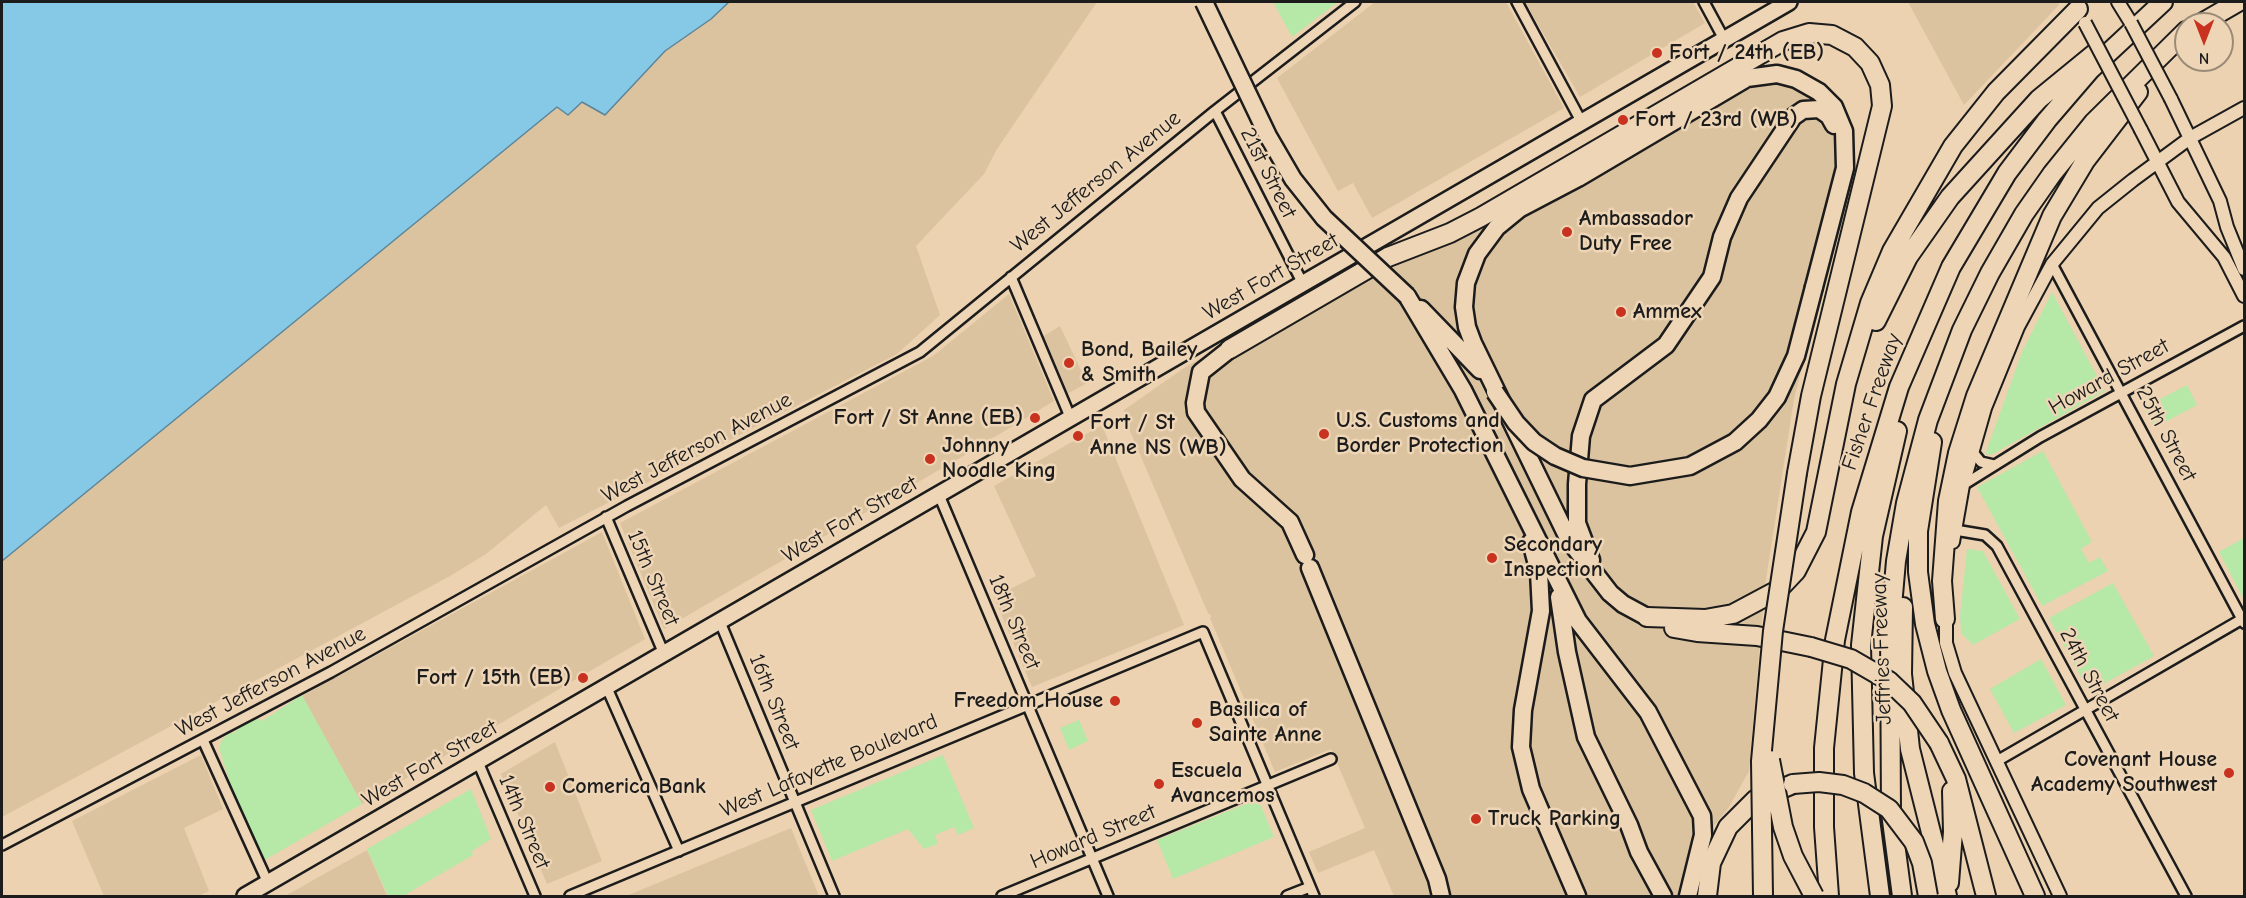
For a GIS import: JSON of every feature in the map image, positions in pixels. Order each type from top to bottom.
[{"type":"highway","points":[[1204,2],[1268,136],[1293,179],[1324,218],[1478,367],[1516,423],[1534,442],[1555,456],[1583,468],[1597,472],[1630,476],[1690,466],[1735,442],[1759,420],[1777,397],[1797,356],[1836,150],[1832,119],[1826,113],[1815,109],[1803,110],[1793,117],[1749,181],[1722,237],[1712,277],[1666,345],[1593,400],[1581,436],[1577,484],[1577,523],[1600,583]]},
{"type":"highway","points":[[2209,12],[2221,2]]},
{"type":"highway","points":[[2221,12],[2238,2]]},
{"type":"highway","points":[[1832,457],[1881,309],[1902,267],[1935,217],[2003,137],[2047,92],[2158,6]]},
{"type":"highway","name":"Fisher Freeway","points":[[1829,897],[1824,827],[1824,760],[1830,684],[1844,586],[1866,491],[1899,387],[1942,286],[1983,209],[2033,137],[2090,70],[2158,6]]},
{"type":"highway","points":[[1647,617],[1688,620],[1719,617],[1749,607],[1778,590],[1797,571],[1811,547],[1846,384],[1862,329],[1880,278],[1905,225],[1936,172],[1971,122],[2002,85],[2081,9]]},
{"type":"highway","points":[[1441,897],[1437,879],[1290,522],[1242,479],[1196,412],[1201,372],[1230,350],[1388,257],[1450,233],[1783,41],[1809,33],[1832,35],[1855,47],[1876,74],[1882,95],[1881,117],[1803,431],[1773,631],[1766,701],[1760,789],[1763,897]]},
{"type":"highway","points":[[1902,897],[1891,813],[1889,659],[1894,582],[1906,503],[1928,420],[1952,355],[1990,273],[2036,195],[2107,108],[2174,43]]},
{"type":"highway","points":[[1945,619],[1943,553],[1952,477],[1967,421],[1991,358],[2038,244],[2062,197],[2090,155],[2174,46]]},
{"type":"highway","points":[[1809,286],[1845,168],[1846,139],[1838,115],[1824,96],[1803,82],[1783,75],[1763,74],[1747,78],[1578,178],[1519,209],[1489,236],[1472,264],[1466,284],[1464,306],[1467,327],[1569,540],[1600,583],[1623,604],[1647,617],[1680,629],[1757,636],[1811,647],[1851,659],[1889,681],[1912,703],[1939,743],[1956,779],[1986,897]]},
{"type":"highway","points":[[1880,897],[1863,762],[1861,645],[1864,600],[1885,474],[1942,286]]},
{"type":"highway","points":[[1407,296],[1463,390],[1578,621],[1648,712],[1702,816],[1703,835],[1688,897]]},
{"type":"highway","points":[[1952,355],[1921,502],[1918,562],[1923,612],[1936,671],[1951,710],[2035,897]]},
{"type":"highway","name":"Jeffries Freeway","points":[[1906,503],[1902,651],[1906,715],[1913,759],[1948,897]]},
{"type":"highway","points":[[1523,512],[1539,572],[1541,600],[1538,636],[1520,726],[1522,760],[1531,789],[1577,897]]},
{"type":"highway","points":[[1551,567],[1563,612],[1572,676],[1590,747],[1629,825],[1638,852],[1663,897]]},
{"type":"highway","points":[[1814,897],[1814,747],[1830,684]]},
{"type":"highway","points":[[1766,701],[1770,761],[1779,810],[1793,856],[1814,897]]},
{"type":"highway","points":[[1939,743],[1950,781],[1954,809],[1948,897]]},
{"type":"highway","points":[[1707,897],[1711,863],[1728,827],[1755,800],[1793,784],[1833,783],[1855,789],[1882,804],[1896,817],[1914,842],[1922,863],[1928,897]]},
{"type":"main road","name":"West Fort Street","points":[[245,897],[1789,2]]},
{"type":"street","name":"West Jefferson Avenue","points":[[2,845],[331,672],[606,517],[920,352],[1215,111],[1354,2]]},
{"type":"street","points":[[1517,2],[1581,122]]},
{"type":"street","points":[[1704,2],[1724,39]]},
{"type":"street","points":[[2118,2],[2171,99],[2220,201],[2227,227],[2244,269]]},
{"type":"street","points":[[2081,9],[2178,202],[2224,257],[2244,296]]},
{"type":"street","points":[[2060,897],[1963,692],[1949,657],[1945,619],[1955,530],[1963,484],[1998,373],[2028,306],[2052,264],[2098,208],[2190,138],[2244,108]]},
{"type":"street","name":"21st Street","points":[[1215,111],[1303,284]]},
{"type":"street","name":"25th Street","points":[[2052,264],[2244,620]]},
{"type":"street","points":[[1011,277],[1071,419]]},
{"type":"street","name":"Howard Street","points":[[1963,484],[2244,326]]},
{"type":"street","points":[[1972,451],[1981,462],[1994,465]]},
{"type":"street","name":"18th Street","points":[[939,495],[1108,897]]},
{"type":"street","name":"15th Street","points":[[606,517],[664,654]]},
{"type":"street","name":"24th Street","points":[[1955,530],[1985,536],[1997,546],[2186,897]]},
{"type":"street","points":[[1997,760],[2244,620]]},
{"type":"street","name":"16th Street","points":[[720,622],[834,897]]},
{"type":"street","name":"West Lafayette Boulevard","points":[[570,897],[1203,632],[1267,786]]},
{"type":"street","points":[[607,688],[679,851]]},
{"type":"street","points":[[203,740],[268,883]]},
{"type":"street","name":"Howard Street","points":[[1002,897],[1331,759]]},
{"type":"street","name":"14th Street","points":[[478,762],[535,897]]},
{"type":"street","points":[[1267,786],[1314,897]]},
{"type":"street","points":[[1287,897],[1310,887]]},
{"type":"shaded area","points":[[729,2],[1097,2],[997,149],[984,174],[916,246],[940,315],[897,354],[559,528],[546,505],[486,554],[450,576],[2,817],[2,561],[557,107],[569,115],[582,101],[605,115],[665,51],[711,19]]},
{"type":"shaded area","points":[[1375,2],[1506,2],[1564,108],[1372,218],[1353,183],[1338,191],[1277,78]]},
{"type":"shaded area","points":[[1525,2],[1693,2],[1705,23],[1580,97]]},
{"type":"shaded area","points":[[1908,2],[2058,2],[2059,5],[1964,105]]},
{"type":"shaded area","points":[[1771,67],[1800,72],[1821,83],[1835,97],[1845,112],[1851,130],[1855,160],[1794,399],[1765,586],[1749,771],[1729,807],[1709,832],[1693,896],[1394,896],[1374,850],[1318,873],[1309,852],[1365,828],[1331,749],[1275,772],[1210,618],[1212,616],[1208,613],[1124,417],[1124,410],[1184,368],[1388,249],[1440,229],[1747,70]]},
{"type":"shaded area","points":[[1009,294],[1054,401],[664,629],[620,523],[933,356]]},
{"type":"shaded area","points":[[1060,326],[1087,383],[1067,394],[1042,337]]},
{"type":"shaded area","points":[[1102,425],[1184,625],[1032,687],[994,597],[1036,576],[994,486]]},
{"type":"shaded area","points":[[602,532],[645,639],[362,804],[302,696]]},
{"type":"shaded area","points":[[555,742],[602,861],[547,884],[501,774]]},
{"type":"shaded area","points":[[201,755],[223,809],[184,828],[209,891],[199,896],[104,896],[72,821]]},
{"type":"shaded area","points":[[791,828],[819,896],[626,896]]},
{"type":"shaded area","points":[[367,850],[387,896],[285,896]]},
{"type":"green space","points":[[1273,2],[1338,2],[1292,37]]},
{"type":"green space","points":[[2052,292],[2105,391],[1993,454],[1985,455],[2022,352]]},
{"type":"green space","points":[[2187,385],[2197,405],[2154,428],[2143,408]]},
{"type":"green space","points":[[2043,451],[2092,542],[2081,549],[2089,563],[2100,557],[2108,571],[2042,606],[1977,487]]},
{"type":"green space","points":[[2244,538],[2244,600],[2219,552]]},
{"type":"green space","points":[[1967,549],[1983,551],[2020,619],[1973,645],[1961,633],[1960,616]]},
{"type":"green space","points":[[2113,583],[2154,656],[2089,692],[2049,618]]},
{"type":"green space","points":[[2041,659],[2066,705],[2014,733],[1990,689]]},
{"type":"green space","points":[[302,695],[362,804],[263,861],[243,820],[244,815],[240,815],[219,748],[222,740],[229,733],[235,733],[237,729],[257,718],[262,721]]},
{"type":"green space","points":[[1079,720],[1088,741],[1069,750],[1060,728]]},
{"type":"green space","points":[[943,755],[974,828],[958,835],[954,827],[935,835],[938,844],[924,849],[908,829],[832,861],[811,810]]},
{"type":"green space","points":[[471,789],[491,839],[472,851],[473,855],[403,896],[388,896],[367,849]]},
{"type":"green space","points":[[1258,799],[1274,837],[1173,879],[1157,840]]},
{"type":"water","points":[[2,2],[729,2],[711,19],[665,51],[605,115],[582,102],[568,115],[557,107],[2,561]]},
{"type":"place","name":"Fort / 24th (EB)","points":[[1657,53]]},
{"type":"place","name":"Fort / 23rd (WB)","points":[[1623,120]]},
{"type":"place","name":"Ambassador Duty Free","points":[[1567,232]]},
{"type":"place","name":"Ammex","points":[[1621,312]]},
{"type":"place","name":"Bond, Bailey & Smith","points":[[1069,363]]},
{"type":"place","name":"Fort / St Anne (EB)","points":[[1035,418]]},
{"type":"place","name":"U.S. Customs and Border Protection","points":[[1324,434]]},
{"type":"place","name":"Fort / St Anne NS (WB)","points":[[1078,436]]},
{"type":"place","name":"Johnny Noodle King","points":[[930,459]]},
{"type":"place","name":"Secondary Inspection","points":[[1492,558]]},
{"type":"place","name":"Fort / 15th (EB)","points":[[583,678]]},
{"type":"place","name":"Freedom House","points":[[1115,701]]},
{"type":"place","name":"Basilica of Sainte Anne","points":[[1197,723]]},
{"type":"place","name":"Covenant House Academy Southwest","points":[[2229,773]]},
{"type":"place","name":"Escuela Avancemos","points":[[1159,784]]},
{"type":"place","name":"Comerica Bank","points":[[550,787]]},
{"type":"place","name":"Truck Parking","points":[[1476,819]]}]
